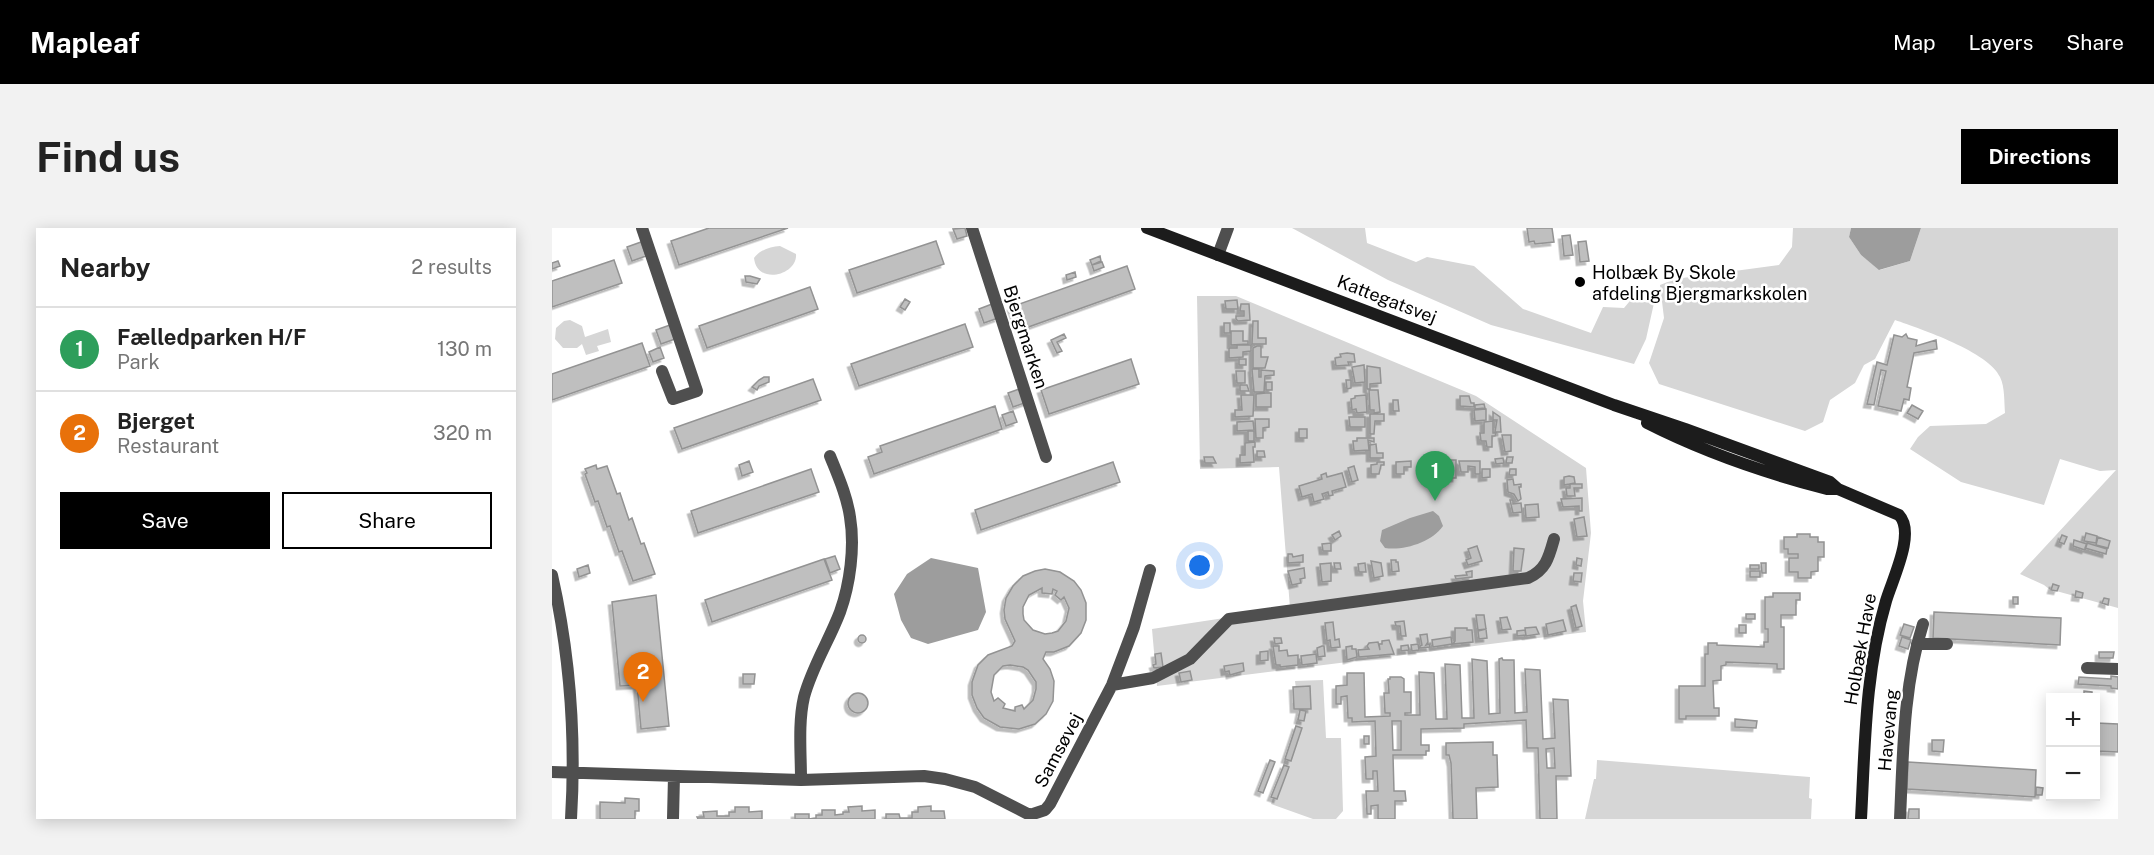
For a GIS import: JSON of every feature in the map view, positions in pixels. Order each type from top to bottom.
[{"type":"street","points":[[642,228],[697,391],[673,399],[662,371]]},
{"type":"street","name":"Bjergmarken","points":[[972,228],[1046,457]]},
{"type":"street","name":"Kattegatsvej","points":[[1147,228],[1614,405],[1819,477],[1838,489],[1896,512],[1905,524]]},
{"type":"street","points":[[1218,255],[1228,228]]},
{"type":"street","name":"Kattegatsvej","points":[[1614,405],[1680,440],[1763,472],[1827,489],[1838,489]]},
{"type":"street","points":[[801,780],[803,704],[814,669],[840,611],[848,579],[852,544],[850,517],[830,456]]},
{"type":"street","name":"Holbæk Have","points":[[1861,819],[1870,678],[1883,611],[1905,539],[1905,524]]},
{"type":"street","points":[[1112,685],[1153,678],[1190,659],[1228,619],[1528,578],[1545,566],[1554,539]]},
{"type":"street","name":"Samsøvej","points":[[552,772],[801,780],[924,776],[975,787],[1030,815],[1036,814],[1045,810],[1050,804],[1112,685],[1134,627],[1150,570]]},
{"type":"street","points":[[552,575],[570,682],[573,773],[571,819]]},
{"type":"street","name":"Havevang","points":[[1900,819],[1912,667],[1923,624]]},
{"type":"street","points":[[1917,644],[1947,644]]},
{"type":"street","points":[[2087,668],[2118,669]]},
{"type":"street","points":[[673,819],[674,776]]},
{"type":"shaded area","points":[[1292,228],[1365,228],[1367,243],[1416,262],[1427,257],[1474,266],[1523,309],[1591,333],[1603,307],[1624,308],[1634,296],[1654,303],[1646,339],[1634,364],[1491,325],[1388,280]]},
{"type":"shaded area","points":[[1793,228],[1851,228],[1849,237],[1861,255],[1880,270],[1910,261],[1921,228],[2118,228],[2118,608],[2049,589],[2020,574],[2116,470],[2100,471],[2060,459],[2044,505],[1961,482],[1910,449],[1918,437],[1930,426],[1986,424],[2005,413],[2003,385],[2000,377],[1983,359],[1953,342],[1895,320],[1875,359],[1864,365],[1855,383],[1830,400],[1823,422],[1805,431],[1659,384],[1649,363],[1664,318],[1660,285],[1675,279],[1779,265],[1792,247]]},
{"type":"shaded area","points":[[1851,228],[1921,228],[1910,261],[1879,270],[1861,255],[1849,237]]},
{"type":"shaded area","points":[[780,246],[796,254],[791,267],[777,274],[769,275],[762,272],[757,267],[754,258],[766,249]]},
{"type":"shaded area","points":[[1197,296],[1236,296],[1476,396],[1586,468],[1591,533],[1583,601],[1586,632],[1157,686],[1152,629],[1290,608],[1279,467],[1200,469]]},
{"type":"shaded area","points":[[570,320],[582,326],[585,337],[608,329],[611,342],[597,346],[599,351],[586,355],[582,344],[577,348],[563,348],[555,339],[556,328],[564,321]]},
{"type":"shaded area","points":[[1433,511],[1439,516],[1443,526],[1425,541],[1409,547],[1392,549],[1385,548],[1380,541],[1382,530]]},
{"type":"shaded area","points":[[931,558],[978,568],[986,612],[978,630],[928,644],[911,638],[901,620],[894,594],[907,574]]},
{"type":"shaded area","points":[[1323,680],[1326,738],[1341,738],[1343,811],[1336,819],[1313,819],[1271,804],[1299,713],[1295,681]]},
{"type":"shaded area","points":[[1597,760],[1810,777],[1811,819],[1585,819],[1594,779],[1596,779]]},
{"type":"building","points":[[709,228],[788,228],[679,265],[671,241]]},
{"type":"building","points":[[965,228],[967,236],[957,239],[953,229]]},
{"type":"building","points":[[1527,228],[1552,228],[1554,242],[1535,244],[1534,241],[1529,242]]},
{"type":"building","points":[[1570,235],[1573,255],[1564,256],[1562,236]]},
{"type":"building","points":[[936,241],[944,264],[857,293],[849,270]]},
{"type":"building","points":[[1586,241],[1589,261],[1580,262],[1578,242]]},
{"type":"building","points":[[641,242],[646,256],[632,261],[627,247]]},
{"type":"building","points":[[1100,256],[1101,261],[1092,265],[1090,260]]},
{"type":"building","points":[[614,260],[622,283],[552,307],[552,281]]},
{"type":"building","points":[[558,261],[560,266],[552,269],[552,263]]},
{"type":"building","points":[[1102,262],[1104,267],[1094,271],[1092,265]]},
{"type":"building","points":[[1127,266],[1135,289],[1020,330],[1011,307]]},
{"type":"building","points":[[1075,272],[1076,277],[1067,280],[1066,275]]},
{"type":"building","points":[[745,276],[760,279],[757,284],[746,282]]},
{"type":"building","points":[[810,287],[818,309],[707,348],[699,326]]},
{"type":"building","points":[[905,299],[910,302],[905,310],[900,307]]},
{"type":"building","points":[[1237,300],[1238,309],[1226,309],[1225,301]]},
{"type":"building","points":[[992,304],[998,318],[984,323],[979,309]]},
{"type":"building","points":[[1241,304],[1249,304],[1250,320],[1238,321],[1236,319],[1236,316],[1244,316],[1244,311],[1240,311]]},
{"type":"building","points":[[1253,321],[1258,321],[1258,338],[1266,338],[1266,344],[1252,344]]},
{"type":"building","points":[[1224,323],[1230,323],[1230,333],[1224,333]]},
{"type":"building","points":[[965,324],[973,347],[859,386],[851,364]]},
{"type":"building","points":[[670,325],[675,339],[661,344],[656,330]]},
{"type":"building","points":[[1231,331],[1243,331],[1243,341],[1248,341],[1248,344],[1231,345]]},
{"type":"building","points":[[1064,334],[1066,338],[1057,342],[1062,351],[1057,353],[1051,340]]},
{"type":"building","points":[[1906,334],[1908,338],[1917,340],[1916,346],[1936,340],[1937,349],[1914,353],[1907,387],[1911,388],[1909,400],[1904,399],[1901,411],[1878,406],[1886,371],[1881,370],[1874,405],[1867,404],[1877,362],[1887,365],[1894,335],[1902,337]]},
{"type":"building","points":[[642,343],[650,366],[552,400],[552,374]]},
{"type":"building","points":[[1237,345],[1251,345],[1251,351],[1243,352],[1243,357],[1229,358],[1229,348],[1237,348]]},
{"type":"building","points":[[1261,346],[1261,357],[1268,357],[1265,368],[1253,368],[1253,348]]},
{"type":"building","points":[[660,347],[664,358],[653,362],[649,352]]},
{"type":"building","points":[[1347,353],[1354,354],[1355,362],[1336,366],[1335,358]]},
{"type":"building","points":[[1131,359],[1139,384],[1049,414],[1041,390]]},
{"type":"building","points":[[1239,359],[1246,359],[1246,365],[1239,365]]},
{"type":"building","points":[[1364,365],[1365,382],[1355,383],[1352,367]]},
{"type":"building","points":[[1367,366],[1380,368],[1381,383],[1370,384],[1370,389],[1367,389]]},
{"type":"building","points":[[1252,369],[1259,369],[1259,377],[1261,377],[1261,370],[1274,371],[1274,375],[1265,376],[1264,392],[1254,392]]},
{"type":"building","points":[[1236,371],[1245,371],[1245,383],[1237,383]]},
{"type":"building","points":[[769,377],[769,382],[759,386],[757,390],[752,387],[759,380]]},
{"type":"building","points":[[813,379],[821,400],[682,449],[674,428]]},
{"type":"building","points":[[1346,380],[1351,380],[1351,388],[1347,389]]},
{"type":"building","points":[[1266,382],[1272,382],[1272,390],[1266,390]]},
{"type":"building","points":[[1240,385],[1247,385],[1249,391],[1240,391]]},
{"type":"building","points":[[1022,388],[1027,402],[1013,407],[1008,393]]},
{"type":"building","points":[[1369,390],[1378,390],[1380,412],[1374,413],[1374,410],[1370,410]]},
{"type":"building","points":[[1271,393],[1271,407],[1256,407],[1256,394]]},
{"type":"building","points":[[1241,395],[1254,395],[1253,416],[1235,417],[1235,410],[1242,410]]},
{"type":"building","points":[[1366,395],[1367,412],[1357,413],[1356,409],[1352,410],[1351,399],[1355,396]]},
{"type":"building","points":[[1460,396],[1469,396],[1474,407],[1460,406]]},
{"type":"building","points":[[1393,400],[1398,400],[1399,411],[1393,411]]},
{"type":"building","points":[[1484,404],[1485,408],[1475,409],[1475,405]]},
{"type":"building","points":[[1912,405],[1923,411],[1918,419],[1907,413]]},
{"type":"building","points":[[995,406],[1002,429],[874,474],[868,457],[882,452],[880,446]]},
{"type":"building","points":[[1486,409],[1486,420],[1475,421],[1474,410]]},
{"type":"building","points":[[1013,411],[1017,422],[1006,426],[1002,415]]},
{"type":"building","points":[[1493,412],[1500,417],[1501,432],[1495,432],[1497,420],[1493,420]]},
{"type":"building","points":[[1370,414],[1384,414],[1384,421],[1375,421],[1374,434],[1370,434]]},
{"type":"building","points":[[1349,417],[1365,417],[1365,427],[1350,427]]},
{"type":"building","points":[[1255,419],[1269,419],[1269,427],[1263,428],[1263,438],[1256,438]]},
{"type":"building","points":[[1253,421],[1254,430],[1237,431],[1237,422]]},
{"type":"building","points":[[1493,421],[1493,433],[1496,433],[1492,436],[1492,447],[1487,447],[1486,441],[1481,441],[1480,433],[1484,433],[1484,422]]},
{"type":"building","points":[[1299,429],[1307,429],[1307,438],[1299,438]]},
{"type":"building","points":[[1248,431],[1254,431],[1254,441],[1248,441]]},
{"type":"building","points":[[1502,435],[1511,435],[1511,451],[1505,452]]},
{"type":"building","points":[[1357,438],[1374,438],[1374,442],[1368,440],[1369,450],[1354,451],[1353,441],[1357,441]]},
{"type":"building","points":[[1255,442],[1254,462],[1240,463],[1240,455],[1245,455],[1245,443]]},
{"type":"building","points":[[1376,444],[1377,453],[1383,453],[1383,458],[1370,458],[1370,445]]},
{"type":"building","points":[[1257,451],[1264,451],[1265,457],[1257,457]]},
{"type":"building","points":[[1204,457],[1213,457],[1216,463],[1205,463]]},
{"type":"building","points":[[1507,457],[1513,457],[1512,463],[1506,463]]},
{"type":"building","points":[[1503,458],[1504,463],[1496,464],[1495,459]]},
{"type":"building","points":[[1445,460],[1456,460],[1456,478],[1445,478]]},
{"type":"building","points":[[749,461],[753,472],[742,476],[739,465]]},
{"type":"building","points":[[1411,461],[1411,467],[1404,467],[1404,474],[1396,474],[1396,462]]},
{"type":"building","points":[[1459,461],[1480,461],[1480,474],[1475,474],[1475,467],[1468,466],[1468,472],[1461,472]]},
{"type":"building","points":[[1113,462],[1120,482],[981,530],[975,510]]},
{"type":"building","points":[[1384,462],[1384,465],[1381,465],[1379,474],[1371,474],[1371,465]]},
{"type":"building","points":[[596,465],[597,469],[607,466],[617,494],[620,493],[629,520],[632,518],[641,544],[644,543],[655,574],[633,581],[610,526],[607,527],[598,501],[595,502],[585,474],[587,473],[585,469]]},
{"type":"building","points":[[1354,466],[1358,480],[1352,482],[1348,468]]},
{"type":"building","points":[[811,469],[819,492],[698,533],[691,511]]},
{"type":"building","points":[[1482,469],[1490,469],[1490,477],[1482,478]]},
{"type":"building","points":[[1510,469],[1516,469],[1516,475],[1509,475]]},
{"type":"building","points":[[1326,473],[1327,477],[1342,473],[1346,487],[1332,491],[1333,495],[1329,496],[1328,492],[1322,494],[1324,499],[1314,502],[1312,494],[1302,497],[1299,486],[1322,479],[1321,475]]},
{"type":"building","points":[[1564,477],[1574,477],[1575,483],[1564,485]]},
{"type":"building","points":[[1513,479],[1514,485],[1521,484],[1519,487],[1521,499],[1518,501],[1514,494],[1508,492],[1507,480]]},
{"type":"building","points":[[1570,484],[1582,484],[1582,488],[1574,488],[1575,496],[1567,496],[1566,488],[1570,488]]},
{"type":"building","points":[[1582,498],[1582,511],[1579,511],[1579,506],[1563,507],[1561,499]]},
{"type":"building","points":[[1510,500],[1513,500],[1513,504],[1521,503],[1522,512],[1513,513]]},
{"type":"building","points":[[1538,504],[1539,517],[1526,518],[1525,505]]},
{"type":"building","points":[[1584,517],[1587,536],[1577,537],[1574,519]]},
{"type":"building","points":[[1339,531],[1341,536],[1335,540],[1332,535]]},
{"type":"building","points":[[2086,533],[2097,536],[2096,543],[2084,541]]},
{"type":"building","points":[[1797,534],[1810,534],[1810,537],[1818,537],[1818,542],[1824,542],[1824,557],[1818,557],[1818,571],[1811,572],[1811,578],[1798,578],[1798,572],[1789,572],[1789,558],[1798,558],[1798,554],[1788,554],[1788,549],[1784,549],[1784,537],[1797,537]]},
{"type":"building","points":[[2062,535],[2067,537],[2064,544],[2059,542]]},
{"type":"building","points":[[2098,537],[2110,541],[2108,548],[2096,545]]},
{"type":"building","points":[[2074,540],[2087,544],[2085,550],[2073,546]]},
{"type":"building","points":[[1331,543],[1331,551],[1323,551],[1322,544]]},
{"type":"building","points":[[2087,543],[2107,549],[2106,554],[2085,548]]},
{"type":"building","points":[[1477,546],[1482,561],[1468,565],[1466,560],[1471,558],[1468,549]]},
{"type":"building","points":[[1514,548],[1524,549],[1521,571],[1513,571]]},
{"type":"building","points":[[1288,554],[1292,554],[1293,557],[1303,555],[1303,562],[1288,563]]},
{"type":"building","points":[[835,556],[840,569],[830,573],[825,559]]},
{"type":"building","points":[[1577,558],[1582,559],[1581,566],[1576,565]]},
{"type":"building","points":[[824,559],[832,580],[712,622],[705,600]]},
{"type":"building","points":[[1391,560],[1398,562],[1399,571],[1392,572]]},
{"type":"building","points":[[1371,561],[1381,563],[1383,576],[1374,578]]},
{"type":"building","points":[[1331,563],[1331,581],[1322,582],[1320,564]]},
{"type":"building","points":[[1334,563],[1340,563],[1341,569],[1335,569]]},
{"type":"building","points":[[1365,563],[1366,572],[1359,572],[1358,564]]},
{"type":"building","points":[[1761,563],[1766,563],[1766,573],[1762,573]]},
{"type":"building","points":[[588,565],[590,573],[579,577],[577,569]]},
{"type":"building","points":[[1750,565],[1759,565],[1759,569],[1750,569]]},
{"type":"building","points":[[1304,568],[1305,578],[1300,579],[1301,583],[1292,585],[1288,571]]},
{"type":"building","points":[[1045,569],[1060,572],[1074,581],[1081,590],[1086,603],[1086,620],[1081,633],[1069,646],[1054,652],[1046,652],[1043,659],[1054,681],[1053,701],[1046,714],[1035,724],[1019,729],[1000,727],[984,718],[977,708],[972,695],[972,682],[978,665],[988,655],[1012,646],[1015,641],[1005,619],[1006,598],[1023,576]],"holes":[[[1042,588],[1042,593],[1052,594],[1053,589],[1057,591],[1055,595],[1061,600],[1064,597],[1069,608],[1066,621],[1058,631],[1052,633],[1045,634],[1033,630],[1024,620],[1023,607],[1029,595]],[[1010,665],[1028,670],[1036,682],[1033,700],[1024,709],[1022,705],[1015,707],[1015,711],[1003,708],[1005,704],[998,698],[994,701],[991,692],[994,675],[1003,666]]]},
{"type":"building","points":[[1472,571],[1472,577],[1456,579],[1455,576],[1467,575],[1466,572]]},
{"type":"building","points":[[1750,571],[1760,571],[1760,577],[1750,577]]},
{"type":"building","points":[[1574,573],[1582,573],[1581,582],[1573,581]]},
{"type":"building","points":[[2053,584],[2059,586],[2057,591],[2051,590]]},
{"type":"building","points":[[2076,591],[2083,593],[2082,598],[2075,597]]},
{"type":"building","points":[[1773,593],[1800,593],[1800,600],[1796,600],[1796,615],[1781,615],[1781,627],[1784,627],[1784,669],[1777,669],[1777,664],[1726,662],[1726,665],[1721,666],[1721,680],[1713,681],[1714,708],[1719,708],[1719,716],[1686,716],[1686,719],[1679,719],[1679,686],[1705,686],[1705,654],[1708,654],[1708,643],[1764,647],[1764,642],[1768,642],[1768,629],[1765,629],[1765,597],[1773,597]]},
{"type":"building","points":[[656,595],[669,726],[641,729],[637,685],[620,686],[612,602]]},
{"type":"building","points":[[2013,597],[2018,597],[2018,604],[2013,604]]},
{"type":"building","points":[[2104,598],[2109,599],[2108,605],[2102,603]]},
{"type":"building","points":[[1576,605],[1582,626],[1576,628],[1571,607]]},
{"type":"building","points":[[1934,612],[2061,618],[2060,645],[1933,638]]},
{"type":"building","points":[[1746,614],[1755,614],[1755,619],[1746,619]]},
{"type":"building","points":[[1476,615],[1484,615],[1486,629],[1478,630]]},
{"type":"building","points":[[1507,617],[1511,629],[1502,630],[1500,618]]},
{"type":"building","points":[[1563,620],[1566,631],[1548,635],[1546,624]]},
{"type":"building","points":[[1404,621],[1406,636],[1401,636],[1400,626],[1396,626],[1395,622]]},
{"type":"building","points":[[1333,622],[1335,640],[1339,639],[1340,647],[1331,648],[1330,640],[1327,641],[1325,623]]},
{"type":"building","points":[[1904,624],[1914,627],[1910,638],[1900,635]]},
{"type":"building","points":[[1739,625],[1746,625],[1746,633],[1739,633]]},
{"type":"building","points":[[1536,627],[1539,634],[1526,636],[1525,628]]},
{"type":"building","points":[[1455,628],[1472,630],[1473,642],[1453,644]]},
{"type":"building","points":[[1486,629],[1487,638],[1479,639],[1478,631]]},
{"type":"building","points":[[1525,630],[1526,635],[1517,636],[1517,631]]},
{"type":"building","points":[[1427,634],[1426,645],[1429,644],[1430,647],[1420,648],[1422,645],[1420,635]]},
{"type":"building","points":[[862,635],[866,639],[862,643],[858,639]]},
{"type":"building","points":[[1451,637],[1452,644],[1433,647],[1432,640]]},
{"type":"building","points":[[1902,637],[1911,640],[1908,649],[1899,646]]},
{"type":"building","points":[[1274,638],[1281,638],[1282,643],[1275,644]]},
{"type":"building","points":[[1389,640],[1394,654],[1359,657],[1358,650],[1369,649],[1367,646],[1369,643],[1378,642],[1380,650],[1379,644]]},
{"type":"building","points":[[1418,644],[1419,650],[1412,651],[1411,645]]},
{"type":"building","points":[[1408,645],[1409,650],[1401,651],[1401,646]]},
{"type":"building","points":[[1273,646],[1279,646],[1279,651],[1287,650],[1288,656],[1298,655],[1298,665],[1280,667],[1276,665]]},
{"type":"building","points":[[1324,646],[1325,656],[1318,657],[1317,648]]},
{"type":"building","points":[[1352,646],[1352,649],[1356,649],[1357,657],[1347,660],[1346,647]]},
{"type":"building","points":[[1268,651],[1268,660],[1260,661],[1260,652]]},
{"type":"building","points":[[2099,652],[2114,652],[2113,658],[2099,658]]},
{"type":"building","points":[[1161,653],[1163,667],[1154,668],[1155,654]]},
{"type":"building","points":[[1316,654],[1317,663],[1302,665],[1301,656]]},
{"type":"building","points":[[1472,659],[1487,661],[1489,714],[1500,713],[1499,659],[1514,660],[1515,713],[1527,712],[1525,669],[1540,670],[1543,739],[1555,738],[1553,699],[1568,700],[1571,776],[1556,776],[1557,819],[1540,819],[1538,748],[1527,748],[1526,720],[1464,724],[1464,728],[1421,729],[1421,745],[1429,745],[1426,755],[1393,755],[1394,791],[1405,791],[1406,801],[1395,801],[1395,819],[1378,819],[1378,805],[1371,806],[1371,814],[1367,814],[1366,791],[1378,791],[1377,771],[1373,771],[1373,779],[1366,779],[1365,757],[1376,756],[1375,721],[1352,722],[1352,718],[1348,718],[1347,696],[1341,697],[1341,704],[1336,704],[1336,686],[1347,685],[1347,673],[1364,673],[1365,717],[1390,716],[1390,713],[1385,713],[1384,693],[1389,693],[1388,679],[1390,677],[1404,679],[1404,692],[1411,692],[1411,713],[1405,713],[1405,715],[1420,715],[1419,672],[1434,673],[1436,719],[1447,719],[1445,664],[1460,665],[1462,718],[1474,718]],"holes":[[[1392,721],[1401,721],[1401,750],[1393,750]],[[1554,748],[1555,768],[1547,768],[1546,749]]]},
{"type":"building","points":[[1243,663],[1244,671],[1230,675],[1229,671],[1225,672],[1224,666]]},
{"type":"building","points":[[1190,671],[1192,680],[1181,682],[1179,673]]},
{"type":"building","points":[[743,674],[755,674],[754,684],[743,684]]},
{"type":"building","points":[[2111,676],[2118,677],[2118,689],[2111,688],[2111,686],[2078,684],[2079,677],[2111,679]]},
{"type":"building","points":[[1310,686],[1311,709],[1294,709],[1293,687]]},
{"type":"building","points":[[858,693],[865,696],[868,703],[865,710],[858,713],[851,710],[848,703],[851,696]]},
{"type":"building","points":[[1300,710],[1306,711],[1304,721],[1298,720]]},
{"type":"building","points":[[1735,719],[1757,721],[1756,728],[1735,727]]},
{"type":"building","points":[[2100,723],[2118,724],[2118,752],[2100,751]]},
{"type":"building","points":[[1296,726],[1302,728],[1291,761],[1285,759]]},
{"type":"building","points":[[1364,736],[1369,736],[1369,744],[1364,744]]},
{"type":"building","points":[[1932,740],[1944,740],[1943,752],[1932,751]]},
{"type":"building","points":[[1493,742],[1493,755],[1497,755],[1498,787],[1476,788],[1477,819],[1453,819],[1451,763],[1449,755],[1446,755],[1446,743]]},
{"type":"building","points":[[1270,760],[1275,762],[1263,793],[1258,791]]},
{"type":"building","points":[[1908,762],[2036,770],[2035,797],[1907,789]]},
{"type":"building","points":[[1284,765],[1289,767],[1277,799],[1271,797]]},
{"type":"building","points":[[2036,787],[2043,788],[2042,795],[2036,795]]},
{"type":"building","points":[[625,798],[639,799],[639,811],[635,811],[635,819],[600,819],[600,802],[625,803]]},
{"type":"building","points":[[862,806],[862,811],[875,810],[875,819],[809,819],[822,815],[822,810],[835,810],[835,815],[849,812],[848,807]]},
{"type":"building","points":[[931,806],[931,811],[944,811],[945,819],[886,819],[886,814],[899,814],[900,818],[912,818],[912,812],[918,812],[918,807]]},
{"type":"building","points":[[735,807],[749,807],[749,812],[762,811],[762,819],[698,819],[697,817],[704,817],[703,812],[717,811],[717,816],[729,816],[729,812],[735,812]]},
{"type":"building","points":[[1909,809],[1919,809],[1919,819],[1908,819]]},
{"type":"building","points":[[795,814],[809,814],[809,819],[795,819]]},
{"type":"place","name":"Holbæk By Skole afdeling Bjergmarkskolen","points":[[1580,282]]},
{"type":"place","name":"Fælledparken H/F","points":[[1435,501]]},
{"type":"place","name":"Bjerget","points":[[643,702]]}]
